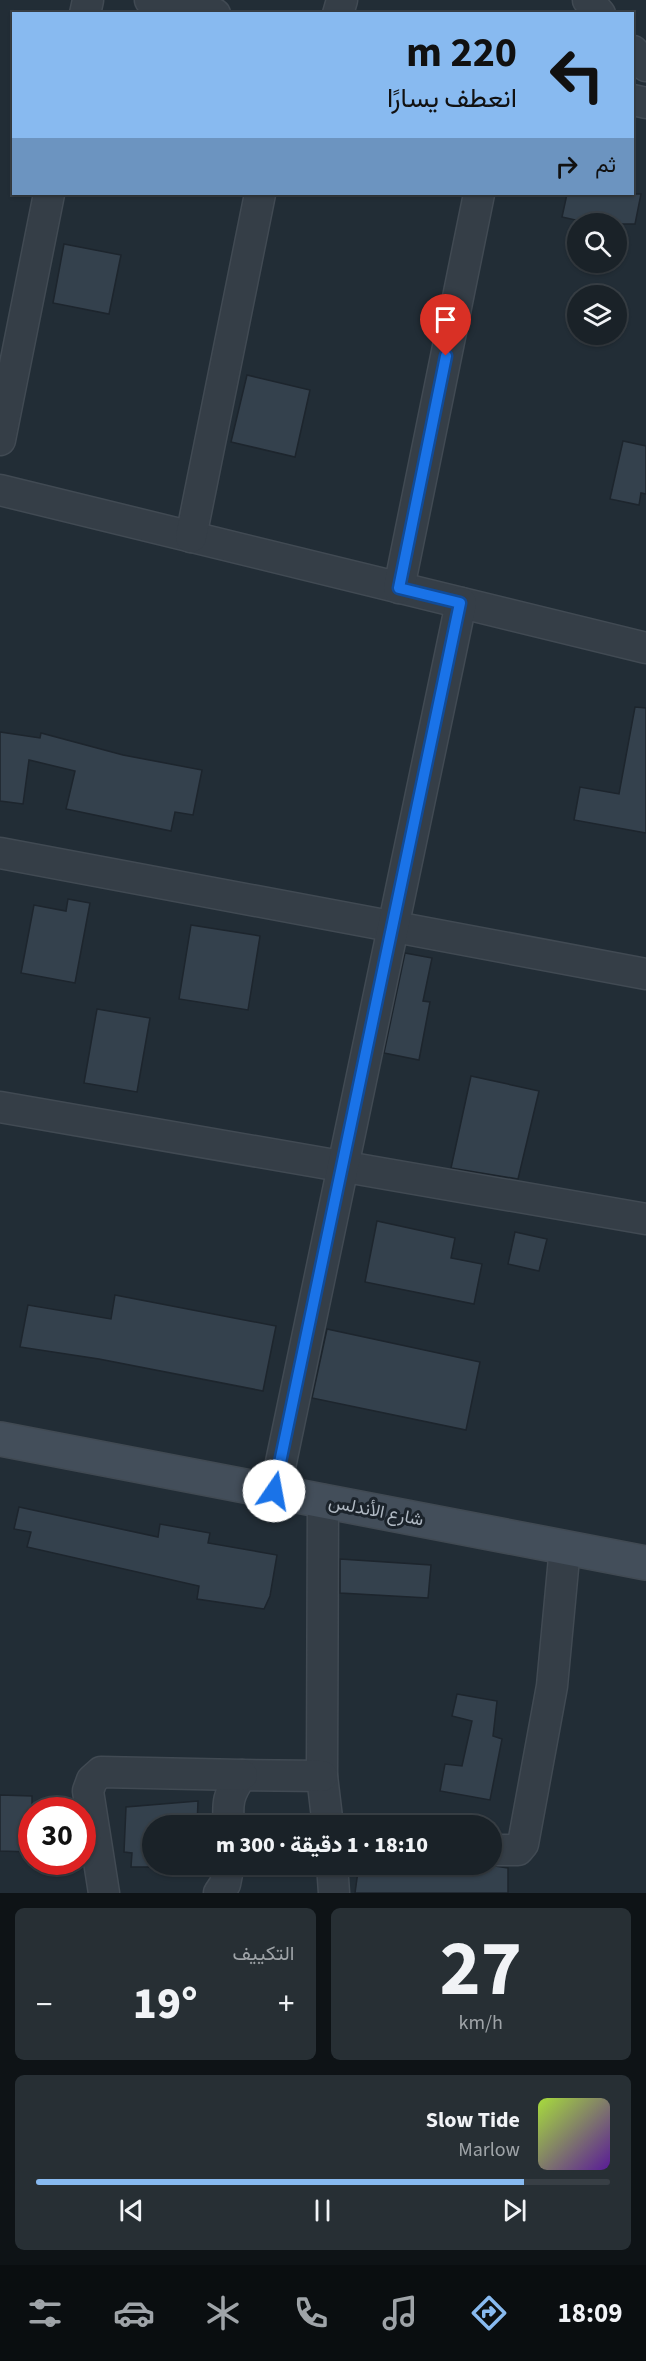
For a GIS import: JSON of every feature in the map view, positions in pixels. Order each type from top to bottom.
[{"type":"main road","name":"شارع الأندلس","points":[[0,1438],[646,1563]]},
{"type":"street","points":[[150,0],[206,12]]},
{"type":"street","points":[[588,0],[600,12]]},
{"type":"street","points":[[634,52],[646,66]]},
{"type":"street","points":[[0,440],[49,195]]},
{"type":"street","points":[[191,537],[260,195]]},
{"type":"street","points":[[399,588],[479,195]]},
{"type":"street","points":[[0,490],[646,648]]},
{"type":"street","points":[[274,1491],[460,603]]},
{"type":"street","points":[[0,853],[646,974]]},
{"type":"street","points":[[0,1107],[646,1219]]},
{"type":"street","points":[[323,1500],[321,1776],[326,1815]]},
{"type":"street","points":[[502,1850],[518,1850],[523,1844],[552,1686],[565,1547]]},
{"type":"street","points":[[104,1893],[88,1791],[92,1780],[101,1772],[321,1776]]},
{"type":"street","points":[[228,1815],[231,1790],[242,1775]]},
{"type":"street","points":[[219,1893],[225,1884],[227,1875]]},
{"type":"street","points":[[333,1875],[334,1893]]},
{"type":"building","points":[[641,194],[635,224],[627,224],[627,213],[567,213],[567,218],[562,217],[567,195]]},
{"type":"building","points":[[64,244],[121,255],[109,314],[53,303]]},
{"type":"building","points":[[247,375],[310,390],[295,457],[231,442]]},
{"type":"building","points":[[623,441],[646,446],[646,494],[641,493],[639,505],[610,499]]},
{"type":"building","points":[[635,707],[646,708],[646,833],[574,820],[580,787],[619,794]]},
{"type":"building","points":[[0,732],[40,738],[41,733],[123,755],[202,770],[193,815],[175,812],[171,831],[66,809],[75,771],[29,760],[23,804],[0,801]]},
{"type":"building","points":[[68,899],[90,903],[75,983],[21,973],[34,905],[66,911]]},
{"type":"building","points":[[191,925],[260,936],[248,1010],[179,999]]},
{"type":"building","points":[[405,953],[432,958],[423,1001],[430,1002],[419,1060],[384,1053]]},
{"type":"building","points":[[97,1009],[150,1018],[137,1092],[84,1083]]},
{"type":"building","points":[[471,1076],[539,1091],[518,1179],[451,1168]]},
{"type":"building","points":[[377,1221],[455,1238],[451,1258],[482,1264],[474,1304],[365,1282]]},
{"type":"building","points":[[515,1232],[547,1239],[539,1271],[508,1264]]},
{"type":"building","points":[[115,1295],[276,1326],[263,1391],[99,1359],[20,1347],[28,1305],[111,1319]]},
{"type":"building","points":[[327,1329],[480,1362],[466,1430],[312,1398]]},
{"type":"building","points":[[19,1507],[158,1537],[160,1524],[210,1533],[208,1543],[277,1555],[270,1596],[264,1609],[197,1599],[199,1586],[27,1547],[31,1532],[14,1529]]},
{"type":"building","points":[[340,1559],[431,1565],[428,1598],[340,1593]]},
{"type":"building","points":[[457,1694],[497,1701],[493,1736],[502,1739],[490,1800],[440,1791],[445,1764],[462,1766],[472,1721],[452,1716]]},
{"type":"building","points":[[0,1795],[32,1796],[18,1797],[18,1852],[0,1851]]},
{"type":"building","points":[[198,1801],[197,1815],[142,1815],[142,1867],[131,1867],[132,1853],[124,1852],[126,1807]]},
{"type":"building","points":[[502,1867],[508,1868],[508,1893],[355,1893],[357,1875],[502,1875]]},
{"type":"route","points":[[274,1491],[460,603],[399,588],[446,356]]}]
